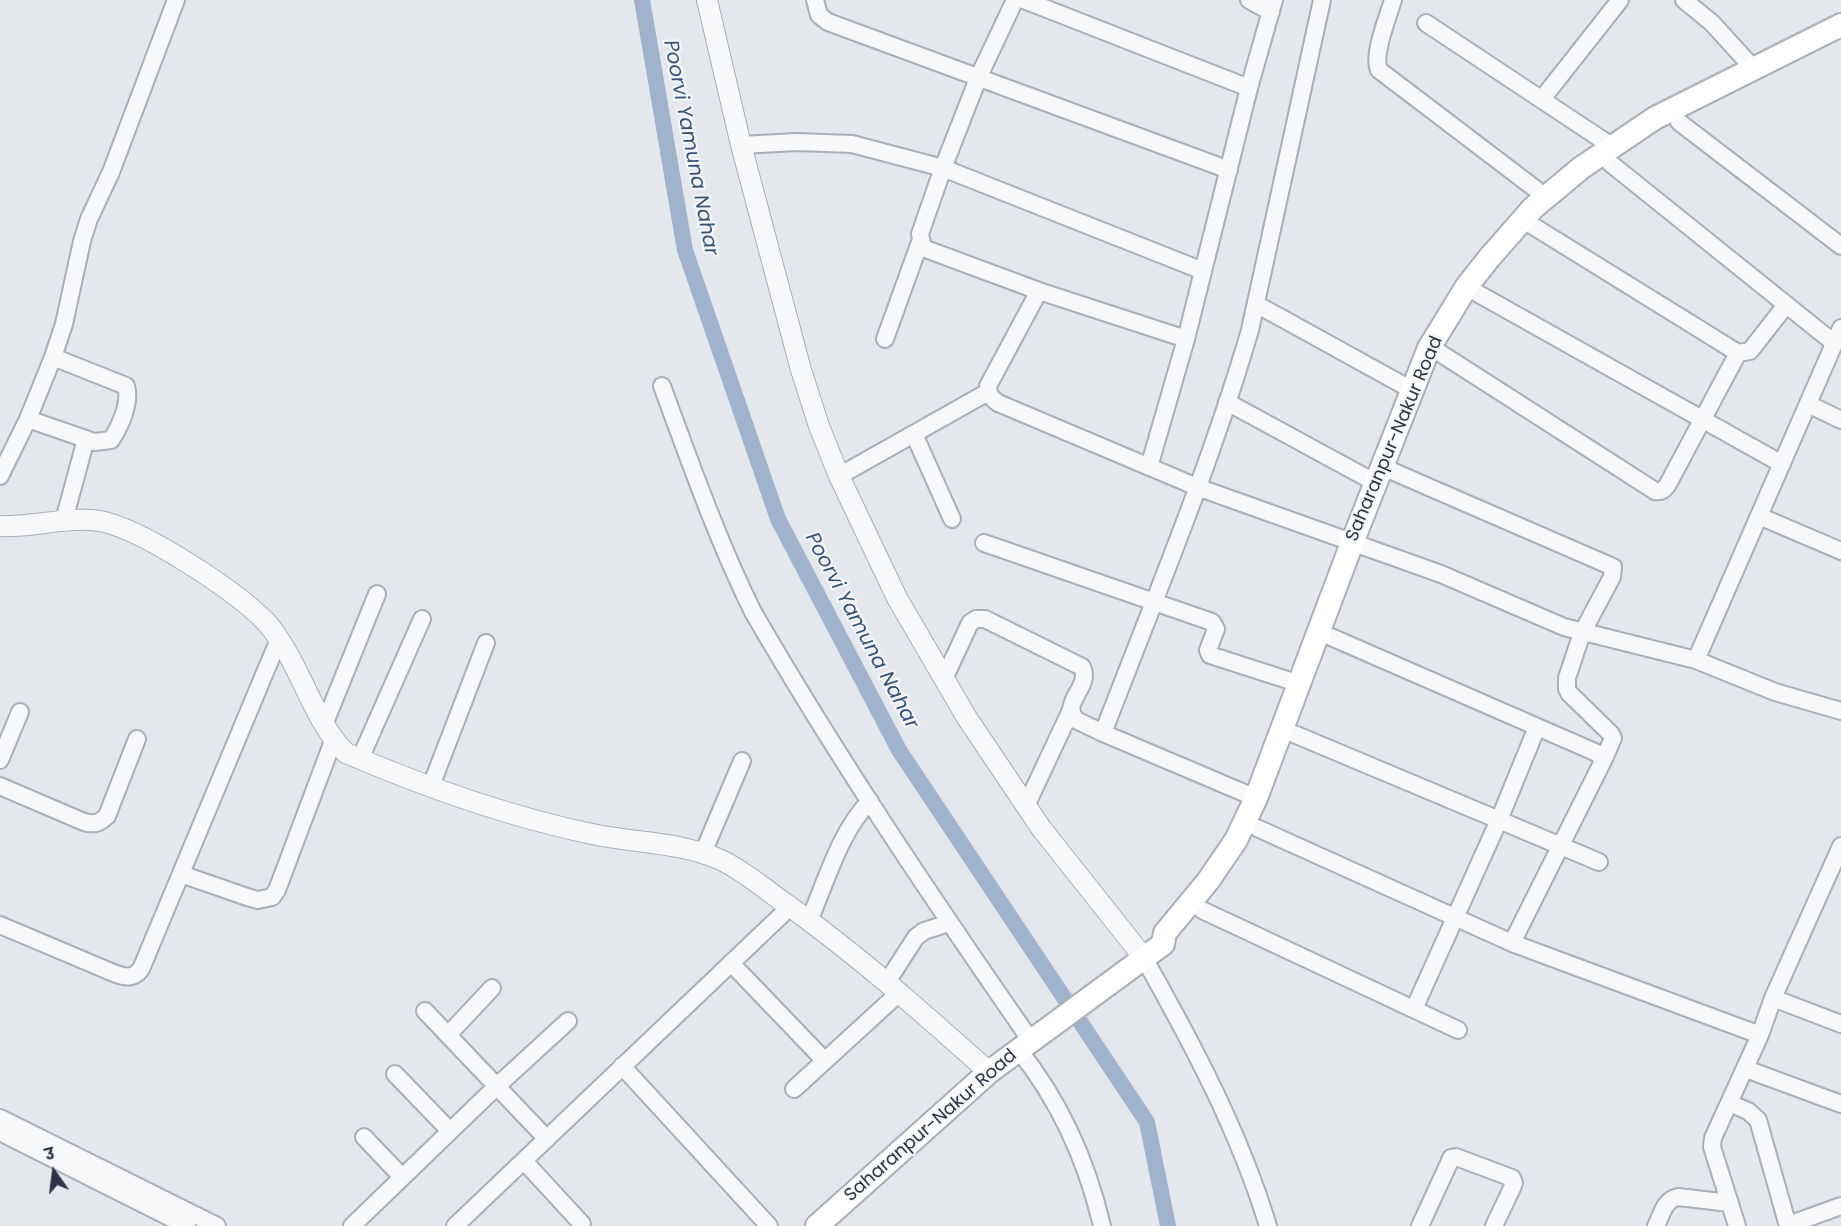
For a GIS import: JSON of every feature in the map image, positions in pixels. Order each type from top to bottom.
[{"type":"main road","name":"Saharanpur-Nakur Road","points":[[1163,944],[1165,933],[1208,881],[1236,840],[1256,798],[1385,477],[1440,353],[1477,293],[1533,226],[1611,155],[1656,118],[1841,25]]},
{"type":"main road","name":"Saharanpur-Nakur Road","points":[[1385,477],[1412,390],[1429,348],[1467,286],[1533,208],[1581,168],[1678,122],[1759,78],[1841,38]]},
{"type":"main road","name":"Saharanpur-Nakur Road","points":[[817,1226],[989,1072],[1163,944],[1173,941],[1202,910],[1241,857],[1257,828],[1331,637],[1358,545]]},
{"type":"street","points":[[0,476],[28,419],[53,357],[64,324],[89,219],[111,172],[176,0]]},
{"type":"street","points":[[707,0],[741,145],[801,370],[819,426],[839,476],[897,598],[967,718],[1041,828],[1184,1029],[1239,1142],[1256,1185],[1268,1226]]},
{"type":"street","points":[[815,0],[819,15],[828,22],[1228,170]]},
{"type":"street","points":[[1015,0],[979,76],[944,168],[920,234],[922,248],[1039,291],[1186,339]]},
{"type":"street","points":[[1024,0],[1249,88]]},
{"type":"street","points":[[1149,468],[1186,339],[1249,88],[1273,6],[1249,0]]},
{"type":"street","points":[[1103,734],[1197,487],[1250,330],[1322,0]]},
{"type":"street","points":[[1393,0],[1377,54],[1376,64],[1379,70],[1546,197]]},
{"type":"street","points":[[1542,99],[1620,0]]},
{"type":"street","points":[[1684,0],[1712,23],[1753,68]]},
{"type":"street","points":[[1426,23],[1542,99],[1786,305],[1838,336],[1696,660]]},
{"type":"street","points":[[1678,122],[1841,246]]},
{"type":"street","points":[[741,145],[797,142],[852,144],[944,168],[1203,271]]},
{"type":"street","points":[[1533,226],[1738,353],[1750,351],[1786,305]]},
{"type":"street","points":[[885,339],[920,242]]},
{"type":"street","points":[[1039,291],[991,380],[988,392],[998,403],[1197,487],[1452,578],[1544,619],[1582,633],[1696,660],[1775,692],[1841,711]]},
{"type":"street","points":[[1477,293],[1782,464]]},
{"type":"street","points":[[1256,304],[1412,390]]},
{"type":"street","points":[[1440,353],[1655,491],[1660,492],[1664,490],[1738,353]]},
{"type":"street","points":[[28,419],[94,442],[111,440],[128,399],[126,386],[53,357]]},
{"type":"street","points":[[662,386],[706,505],[753,612],[870,801],[1029,1042],[1040,1076],[1070,1133],[1102,1226]]},
{"type":"street","points":[[839,476],[988,392]]},
{"type":"street","points":[[1227,402],[1385,477],[1613,567],[1612,577],[1582,633],[1567,678],[1567,689],[1613,738],[1512,943]]},
{"type":"street","points":[[1808,404],[1841,420]]},
{"type":"street","points":[[914,434],[952,519]]},
{"type":"street","points":[[64,520],[86,439]]},
{"type":"street","points":[[1759,516],[1841,551]]},
{"type":"street","points":[[0,526],[14,527],[64,520],[99,521],[123,527],[146,539],[238,598],[268,623],[304,682],[329,733],[346,753],[459,797],[591,834],[703,853],[722,860],[809,921],[894,987],[989,1072]]},
{"type":"street","points":[[984,543],[1212,622],[1216,629],[1208,650],[1210,655],[1300,684]]},
{"type":"street","points":[[181,874],[258,900],[272,897],[277,890],[377,594]]},
{"type":"street","points":[[944,680],[970,623],[976,619],[985,620],[1082,668],[1085,679],[1026,806]]},
{"type":"street","points":[[360,759],[422,620]]},
{"type":"street","points":[[1331,637],[1597,753],[1603,761]]},
{"type":"street","points":[[0,925],[126,978],[136,975],[141,969],[279,639]]},
{"type":"street","points":[[430,786],[486,643]]},
{"type":"street","points":[[1071,710],[1076,720],[1103,734],[1256,798]]},
{"type":"street","points":[[0,760],[20,712]]},
{"type":"street","points":[[1414,1009],[1499,820],[1537,727]]},
{"type":"street","points":[[1294,734],[1599,862]]},
{"type":"street","points":[[0,786],[84,822],[93,824],[100,822],[107,816],[137,739]]},
{"type":"street","points":[[703,853],[742,761]]},
{"type":"street","points":[[809,921],[850,828],[861,810],[870,801]]},
{"type":"street","points":[[1257,828],[1512,943],[1760,1035]]},
{"type":"street","points":[[1737,1226],[1712,1147],[1713,1138],[1746,1069],[1773,998],[1841,846]]},
{"type":"street","points":[[464,1223],[622,1066],[790,907]]},
{"type":"street","points":[[1202,910],[1458,1030]]},
{"type":"street","points":[[794,1089],[825,1061],[894,987],[916,937],[924,931],[949,923]]},
{"type":"street","points":[[731,963],[825,1061]]},
{"type":"street","points":[[448,1035],[492,988]]},
{"type":"street","points":[[1773,998],[1841,1024]]},
{"type":"street","points":[[425,1011],[547,1139]]},
{"type":"street","points":[[352,1226],[497,1086],[568,1022]]},
{"type":"street","points":[[622,1066],[770,1226]]},
{"type":"street","points":[[1746,1069],[1841,1104]]},
{"type":"street","points":[[395,1074],[450,1131]]},
{"type":"street","points":[[1729,1103],[1748,1111],[1758,1120],[1788,1226],[1841,1206]]},
{"type":"street","points":[[0,1118],[217,1226]]},
{"type":"street","points":[[0,1132],[188,1226]]},
{"type":"street","points":[[364,1137],[402,1178]]},
{"type":"street","points":[[1420,1226],[1449,1163],[1456,1156],[1512,1178],[1514,1183],[1494,1226]]},
{"type":"street","points":[[524,1161],[582,1224]]},
{"type":"street","points":[[1656,1226],[1670,1199],[1685,1197],[1731,1205]]},
{"type":"street","points":[[1724,1226],[1731,1205]]},
{"type":"waterway","name":"Poorvi Yamuna Nahar","points":[[642,0],[685,250],[778,519],[899,750],[1147,1122],[1168,1226]]}]
